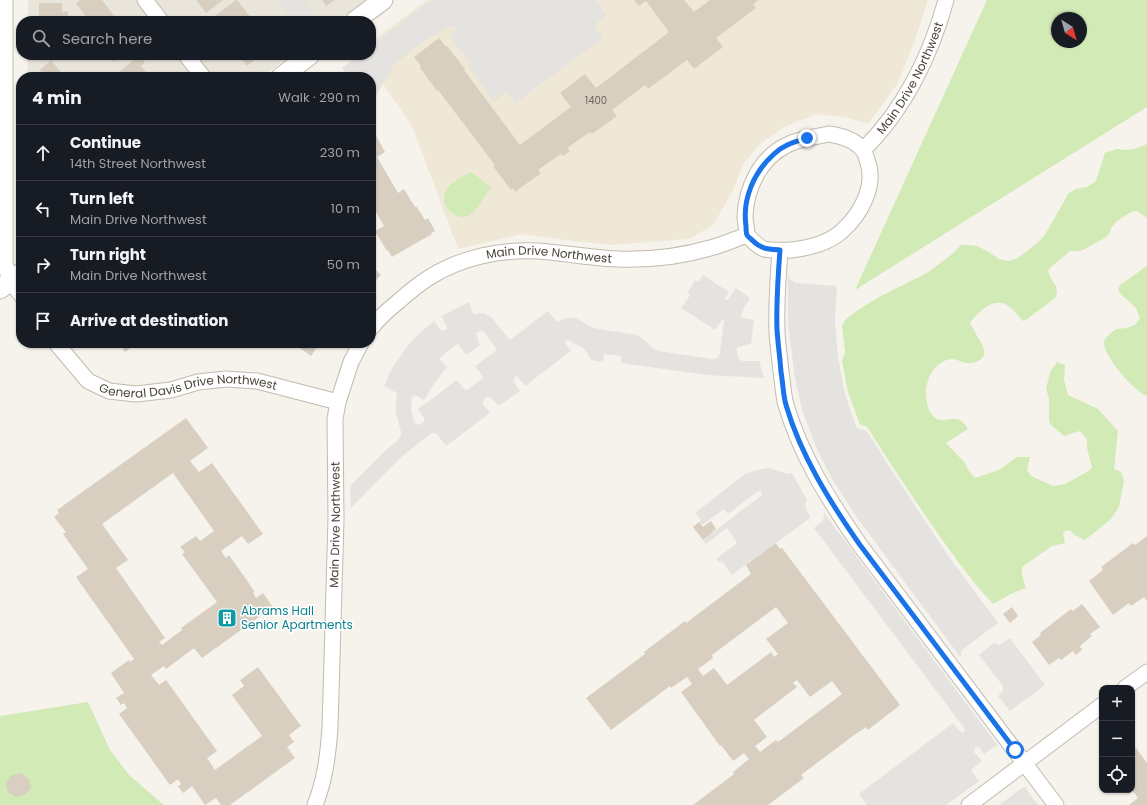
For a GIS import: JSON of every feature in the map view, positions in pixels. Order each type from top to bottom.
[{"type":"street","points":[[5,0],[2,141],[5,263],[13,285]]},
{"type":"street","points":[[145,0],[157,16]]},
{"type":"street","points":[[362,16],[383,0]]},
{"type":"street","name":"Main Drive Northwest","points":[[863,150],[888,123],[916,77],[931,45],[946,0]]},
{"type":"street","points":[[190,60],[199,72]]},
{"type":"street","points":[[288,72],[303,60]]},
{"type":"street","points":[[829,134],[848,139],[863,150],[869,165],[870,184],[865,199],[853,220],[841,232],[826,241],[812,246],[780,250],[763,248],[747,235],[745,218],[747,200],[752,182],[759,169],[774,153],[787,145],[807,138],[829,134]]},
{"type":"street","name":"Main Drive Northwest","points":[[376,321],[392,306],[425,280],[447,268],[477,258],[499,253],[523,251],[539,251],[617,259],[668,257],[711,248],[747,235]]},
{"type":"street","points":[[780,250],[777,295],[778,352],[786,404],[808,461],[860,545],[1056,805]]},
{"type":"street","name":"General Davis Drive Northwest","points":[[60,348],[88,381],[109,391],[136,394],[171,390],[198,382],[226,379],[257,381],[338,402]]},
{"type":"street","name":"Main Drive Northwest","points":[[316,805],[326,770],[330,728],[336,520],[335,419],[338,402],[351,362],[358,348]]},
{"type":"street","points":[[1129,685],[1147,672]]},
{"type":"street","points":[[969,805],[1099,707]]},
{"type":"shaded area","points":[[28,0],[365,0],[344,16],[28,16]]},
{"type":"shaded area","points":[[276,0],[304,0],[312,11],[305,16],[288,16]]},
{"type":"shaded area","points":[[427,0],[928,0],[916,37],[898,83],[868,124],[846,117],[816,114],[784,127],[760,144],[743,164],[733,191],[713,225],[689,239],[611,245],[522,234],[458,249],[412,126],[366,60],[376,60],[376,38]]},
{"type":"shaded area","points":[[431,0],[595,0],[607,15],[596,25],[597,29],[604,37],[515,103],[506,92],[494,101],[468,66],[471,64],[449,36],[456,29],[456,27],[452,26],[428,38],[394,64],[376,96],[376,72],[344,72],[342,68],[352,60],[376,60],[376,42]]},
{"type":"shaded area","points":[[28,60],[284,60],[269,72],[27,72]]},
{"type":"shaded area","points":[[788,273],[790,279],[796,283],[837,286],[835,321],[838,357],[845,394],[857,428],[867,431],[949,557],[998,623],[962,650],[961,658],[858,519],[832,479],[817,449],[802,410],[795,378],[788,324]]},
{"type":"shaded area","points":[[703,275],[729,292],[725,298],[726,300],[728,300],[736,288],[750,298],[741,315],[743,318],[754,320],[751,344],[738,347],[737,353],[738,358],[742,361],[759,361],[764,378],[707,375],[621,363],[621,356],[604,354],[603,362],[591,360],[584,348],[567,340],[565,343],[571,351],[525,386],[518,377],[516,376],[514,378],[513,381],[520,391],[499,406],[490,397],[487,397],[483,400],[483,404],[490,413],[446,446],[437,434],[430,434],[400,458],[351,508],[350,486],[401,436],[396,413],[397,393],[384,386],[391,370],[408,345],[434,321],[441,330],[444,331],[447,329],[441,316],[469,302],[473,313],[483,313],[491,317],[510,340],[548,311],[557,322],[567,318],[576,318],[593,328],[637,335],[658,351],[712,359],[717,358],[720,353],[724,320],[722,320],[715,330],[681,308],[689,297],[689,294],[687,293],[695,280],[699,281]],"holes":[[[482,331],[497,350],[475,366],[483,378],[467,390],[464,389],[457,380],[418,409],[424,418],[424,421],[420,425],[415,423],[411,410],[412,397],[415,395],[424,400],[447,367],[439,359],[458,344],[466,355],[480,345],[476,334],[477,332]]]},
{"type":"shaded area","points":[[769,468],[789,474],[792,473],[807,500],[805,505],[810,518],[732,575],[722,561],[719,562],[716,559],[737,543],[727,528],[706,544],[703,540],[762,495],[762,492],[758,491],[728,514],[724,509],[702,525],[699,522],[701,520],[695,513],[745,474],[752,471]]},
{"type":"shaded area","points":[[824,513],[998,746],[995,746],[984,754],[979,747],[975,748],[974,752],[982,761],[971,770],[979,781],[946,805],[867,805],[859,794],[953,723],[961,733],[964,732],[965,729],[814,528],[823,521]]},
{"type":"shaded area","points":[[1010,638],[1045,685],[1010,711],[998,696],[1003,691],[1003,686],[979,655],[994,643],[1000,645]]},
{"type":"shaded area","points":[[1025,787],[1038,805],[999,805],[1022,788]]},
{"type":"green space","points":[[987,0],[1147,0],[1147,107],[855,290]]},
{"type":"green space","points":[[1147,144],[1147,218],[1137,211],[1133,211],[1117,221],[1109,234],[1103,239],[1081,251],[1070,251],[1051,267],[1048,271],[1056,287],[1057,294],[1055,298],[1026,320],[1023,321],[1007,305],[1001,303],[996,303],[986,307],[970,323],[983,347],[983,357],[974,363],[953,359],[942,362],[934,369],[928,380],[926,391],[927,405],[934,417],[942,420],[959,420],[964,423],[968,429],[946,443],[965,463],[975,478],[999,470],[1017,457],[1030,457],[1027,470],[1031,476],[1053,486],[1065,484],[1092,468],[1087,448],[1087,439],[1080,431],[1064,436],[1051,425],[1049,421],[1049,398],[1046,389],[1050,372],[1057,362],[1065,365],[1064,380],[1068,395],[1098,409],[1118,431],[1114,469],[1121,472],[1124,481],[1119,507],[1111,519],[1085,540],[1075,535],[1070,530],[1063,532],[1065,543],[1052,546],[1022,567],[1022,575],[1026,588],[993,604],[967,573],[927,518],[868,428],[860,425],[848,392],[842,361],[845,352],[842,326],[846,319],[861,308],[879,297],[927,273],[951,255],[961,245],[977,246],[999,259],[1008,261],[1018,258],[1045,235],[1068,194],[1076,189],[1087,187],[1096,181],[1105,153],[1117,149],[1135,149]]},
{"type":"green space","points":[[471,172],[491,187],[471,214],[463,217],[458,216],[447,207],[444,198],[445,193],[453,182]]},
{"type":"green space","points":[[1147,266],[1147,396],[1135,388],[1121,373],[1109,357],[1104,341],[1110,333],[1116,329],[1127,328],[1135,325],[1140,318],[1136,308],[1118,290],[1120,285]]},
{"type":"green space","points":[[88,702],[110,750],[130,776],[164,805],[0,805],[0,716]]},
{"type":"building","points":[[80,0],[102,0],[114,16],[85,16],[76,3]]},
{"type":"building","points":[[196,0],[223,0],[206,13]]},
{"type":"building","points":[[237,0],[250,16],[215,16]]},
{"type":"building","points":[[322,0],[335,0],[326,6]]},
{"type":"building","points":[[634,0],[684,0],[694,12],[710,0],[759,0],[753,4],[756,8],[716,38],[723,47],[694,69],[687,60],[648,89],[645,85],[612,110],[617,116],[592,134],[590,132],[567,148],[570,151],[563,156],[561,154],[538,170],[541,173],[515,192],[513,188],[511,190],[493,166],[495,165],[438,90],[437,91],[414,57],[439,38],[465,69],[464,70],[520,145],[571,107],[560,93],[585,74],[596,88],[669,32],[646,1],[639,6]]},
{"type":"building","points":[[39,3],[62,3],[62,12],[68,11],[68,16],[39,16]]},
{"type":"building","points":[[51,60],[61,72],[42,72],[40,70]]},
{"type":"building","points":[[134,60],[142,60],[145,63],[141,66],[146,72],[120,71]]},
{"type":"building","points":[[242,60],[255,60],[247,66]]},
{"type":"building","points":[[376,136],[385,152],[377,157],[398,193],[404,189],[425,220],[428,218],[435,231],[392,257],[376,233],[376,230],[384,226],[376,212]]},
{"type":"building","points":[[376,270],[381,275],[376,280]]},
{"type":"building","points":[[122,348],[130,348],[125,352]]},
{"type":"building","points":[[300,348],[317,348],[311,356]]},
{"type":"building","name":"Abrams Hall Senior Apartments","points":[[186,418],[208,448],[190,461],[199,472],[212,463],[263,534],[248,544],[242,536],[221,551],[226,558],[229,555],[255,592],[253,593],[256,598],[263,593],[273,607],[202,658],[194,648],[166,669],[164,666],[151,675],[159,685],[166,680],[217,751],[207,758],[215,770],[262,736],[232,695],[244,686],[240,680],[258,667],[301,726],[289,735],[294,742],[287,747],[295,758],[230,805],[221,805],[216,798],[205,805],[192,786],[183,793],[178,786],[181,784],[178,779],[170,785],[119,714],[127,708],[124,703],[121,705],[116,698],[124,693],[111,673],[129,660],[130,662],[134,659],[76,577],[88,569],[63,534],[66,532],[54,517],[59,513],[57,510]],"holes":[[[173,473],[214,531],[200,541],[196,536],[180,547],[185,552],[182,554],[217,602],[181,628],[182,630],[162,645],[159,642],[165,638],[116,568],[128,560],[102,524]]]},
{"type":"building","points":[[711,521],[716,529],[703,540],[693,527],[699,522],[703,527]]},
{"type":"building","points":[[1147,536],[1147,601],[1144,597],[1131,606],[1129,603],[1113,615],[1089,581],[1103,570],[1101,567],[1133,543],[1135,545]]},
{"type":"building","points":[[776,543],[780,549],[782,548],[900,705],[868,730],[866,727],[857,733],[801,775],[804,778],[768,805],[693,805],[734,774],[733,772],[749,759],[744,753],[733,761],[721,745],[720,746],[681,692],[692,684],[687,677],[671,688],[670,686],[611,730],[586,698],[645,654],[644,652],[685,621],[686,623],[751,574],[746,565]],"holes":[[[776,607],[788,623],[766,639],[778,654],[774,657],[771,652],[727,685],[714,668],[703,676],[698,669],[713,658],[712,655]],[[797,680],[810,697],[832,681],[842,694],[778,742],[776,740],[760,752],[755,746],[767,737],[754,720],[797,687],[793,683]]]},
{"type":"building","points":[[1082,604],[1100,627],[1090,634],[1092,636],[1080,646],[1082,650],[1076,655],[1073,651],[1061,660],[1059,658],[1049,665],[1032,642],[1041,635],[1040,633],[1071,609],[1073,611]]},
{"type":"building","points":[[1012,607],[1018,616],[1010,623],[1003,614]]},
{"type":"building","points":[[1136,748],[1147,763],[1147,805],[1129,805],[1138,798],[1134,793]]},
{"type":"building","points":[[21,773],[29,779],[31,788],[25,795],[16,797],[8,792],[6,783],[12,775]]},
{"type":"place","name":"Abrams Hall Senior Apartments","points":[[227,618]]},
{"type":"route","points":[[807,138],[787,145],[774,153],[759,169],[752,182],[747,200],[745,218],[747,235],[763,248],[780,250],[777,295],[778,352],[786,404],[792,423],[808,461],[826,493],[860,545],[1015,750]]}]
